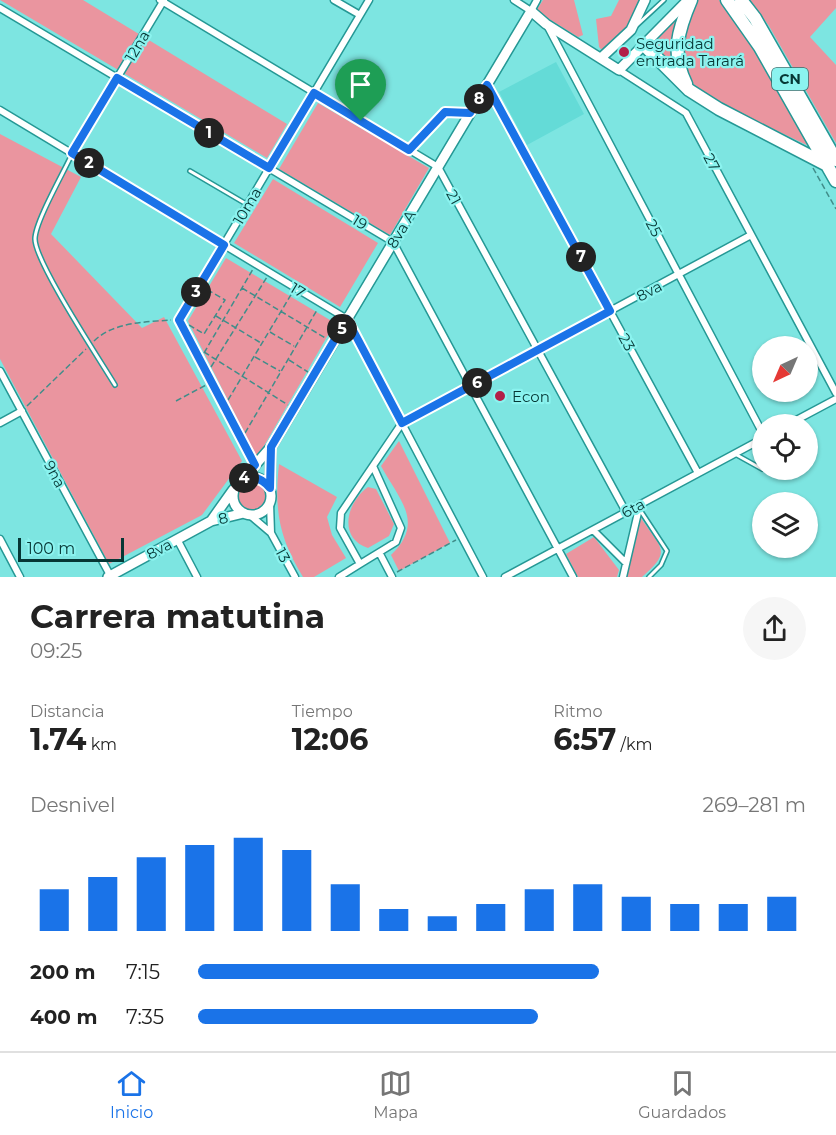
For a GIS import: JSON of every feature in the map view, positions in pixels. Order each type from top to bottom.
[{"type":"highway","points":[[689,0],[680,24],[676,54],[678,69],[689,90]]},
{"type":"highway","name":"CN","points":[[727,0],[760,47],[831,162]]},
{"type":"highway","name":"CN","points":[[741,0],[755,18],[831,162],[836,181]]},
{"type":"highway","points":[[644,45],[689,90],[719,109],[831,162]]},
{"type":"street","points":[[334,0],[360,15]]},
{"type":"street","name":"10ma","points":[[179,320],[369,0]]},
{"type":"street","name":"27","points":[[513,0],[546,24],[686,113],[836,393]]},
{"type":"street","points":[[531,11],[537,0]]},
{"type":"street","points":[[601,58],[632,30],[645,0]]},
{"type":"street","points":[[619,70],[689,0]]},
{"type":"street","points":[[162,1],[438,167]]},
{"type":"street","name":"12na","points":[[72,153],[162,1]]},
{"type":"street","name":"19","points":[[0,8],[393,242]]},
{"type":"street","name":"8va A","points":[[255,465],[271,447],[531,11]]},
{"type":"street","name":"25","points":[[546,24],[753,414]]},
{"type":"street","points":[[632,30],[644,45]]},
{"type":"street","name":"23","points":[[487,85],[698,473]]},
{"type":"street","name":"17","points":[[0,110],[347,319]]},
{"type":"street","name":"21","points":[[438,167],[626,512]]},
{"type":"street","name":"8va","points":[[360,564],[340,528],[340,513],[402,423],[751,235]]},
{"type":"street","points":[[393,242],[573,577]]},
{"type":"street","points":[[347,319],[483,577]]},
{"type":"street","points":[[179,320],[255,465]]},
{"type":"street","name":"9na","points":[[0,371],[110,577]]},
{"type":"street","points":[[810,414],[836,399]]},
{"type":"street","points":[[0,423],[22,411]]},
{"type":"street","name":"6ta","points":[[505,577],[626,512],[640,507],[752,445]]},
{"type":"street","points":[[270,488],[260,479],[248,478],[239,483],[233,498],[235,504],[248,514],[263,513],[270,503],[271,447]]},
{"type":"street","name":"8","points":[[211,521],[255,465]]},
{"type":"street","points":[[339,577],[380,554],[396,542],[401,528],[373,466]]},
{"type":"street","name":"13","points":[[270,503],[271,533]]},
{"type":"street","points":[[623,577],[640,507]]},
{"type":"street","name":"8","points":[[211,521],[248,514]]},
{"type":"street","name":"13","points":[[248,514],[271,533],[295,577]]},
{"type":"street","name":"8va","points":[[110,577],[211,521]]},
{"type":"street","points":[[593,530],[627,563]]},
{"type":"street","points":[[0,538],[20,577]]},
{"type":"street","points":[[177,539],[197,577]]},
{"type":"street","points":[[380,554],[392,576]]},
{"type":"lane","points":[[632,30],[664,0]]},
{"type":"lane","points":[[409,150],[445,112],[470,113]]},
{"type":"lane","points":[[72,153],[35,239],[42,262],[115,385]]},
{"type":"lane","points":[[190,171],[248,205]]},
{"type":"lane","points":[[735,454],[752,463]]},
{"type":"lane","points":[[640,507],[667,551],[662,565],[649,577]]},
{"type":"path","points":[[806,162],[813,168],[836,209]]},
{"type":"path","points":[[200,359],[256,264]]},
{"type":"path","points":[[207,373],[269,272]]},
{"type":"path","points":[[179,320],[204,334],[225,300],[200,285]]},
{"type":"path","points":[[242,288],[333,343]]},
{"type":"path","points":[[224,406],[295,288]]},
{"type":"path","points":[[241,439],[321,303]]},
{"type":"path","points":[[215,316],[261,344]]},
{"type":"path","points":[[269,331],[295,347]]},
{"type":"path","points":[[204,352],[294,409]]},
{"type":"path","points":[[254,356],[280,372]]},
{"type":"path","points":[[288,360],[314,375]]},
{"type":"path","points":[[176,402],[212,381]]},
{"type":"path","points":[[392,576],[462,537]]},
{"type":"shaded area","points":[[0,0],[83,0],[287,124],[267,158]]},
{"type":"shaded area","points":[[543,0],[574,0],[583,35],[578,37],[536,11]]},
{"type":"shaded area","points":[[619,0],[641,0],[630,23],[603,51],[599,47],[596,19],[611,16]]},
{"type":"shaded area","points":[[698,0],[719,0],[759,52],[813,148],[710,99],[688,79],[680,58],[690,11]]},
{"type":"shaded area","points":[[750,0],[836,0],[836,8],[810,37],[836,65],[836,143],[769,26]]},
{"type":"shaded area","points":[[683,9],[675,34],[675,75],[654,49],[653,43],[654,38]]},
{"type":"shaded area","points":[[556,62],[584,114],[527,145],[499,92]]},
{"type":"shaded area","points":[[318,103],[429,168],[390,235],[279,169]]},
{"type":"shaded area","points":[[0,134],[81,177],[51,234],[142,328],[164,317],[242,461],[202,515],[109,564],[0,359]]},
{"type":"shaded area","points":[[273,179],[378,243],[340,307],[234,243]]},
{"type":"shaded area","points":[[226,258],[335,323],[257,458],[188,321]]},
{"type":"shaded area","points":[[399,441],[450,543],[399,571],[391,555],[401,543],[408,522],[406,511],[381,466]]},
{"type":"shaded area","points":[[279,464],[337,497],[327,517],[332,535],[346,558],[314,577],[303,577],[288,549],[278,510]]},
{"type":"shaded area","points":[[252,482],[262,486],[266,496],[262,506],[252,510],[242,506],[238,496],[242,486]]},
{"type":"shaded area","points":[[368,487],[376,489],[394,524],[389,536],[368,548],[358,543],[352,536],[348,520],[354,502]]},
{"type":"shaded area","points":[[641,518],[658,543],[661,555],[642,577],[626,577]]},
{"type":"shaded area","points":[[594,537],[619,570],[617,577],[578,577],[566,554]]},
{"type":"place","name":"Seguridad entrada Tarará","points":[[624,52]]},
{"type":"place","name":"Econ","points":[[500,396]]},
{"type":"route","points":[[117,78],[269,168],[314,93],[361,121],[409,150],[445,112],[470,113],[487,85],[610,311],[402,423],[347,319],[271,447],[270,488],[266,483],[254,477],[242,480],[255,465],[179,320],[224,245],[72,153],[117,78]]}]
